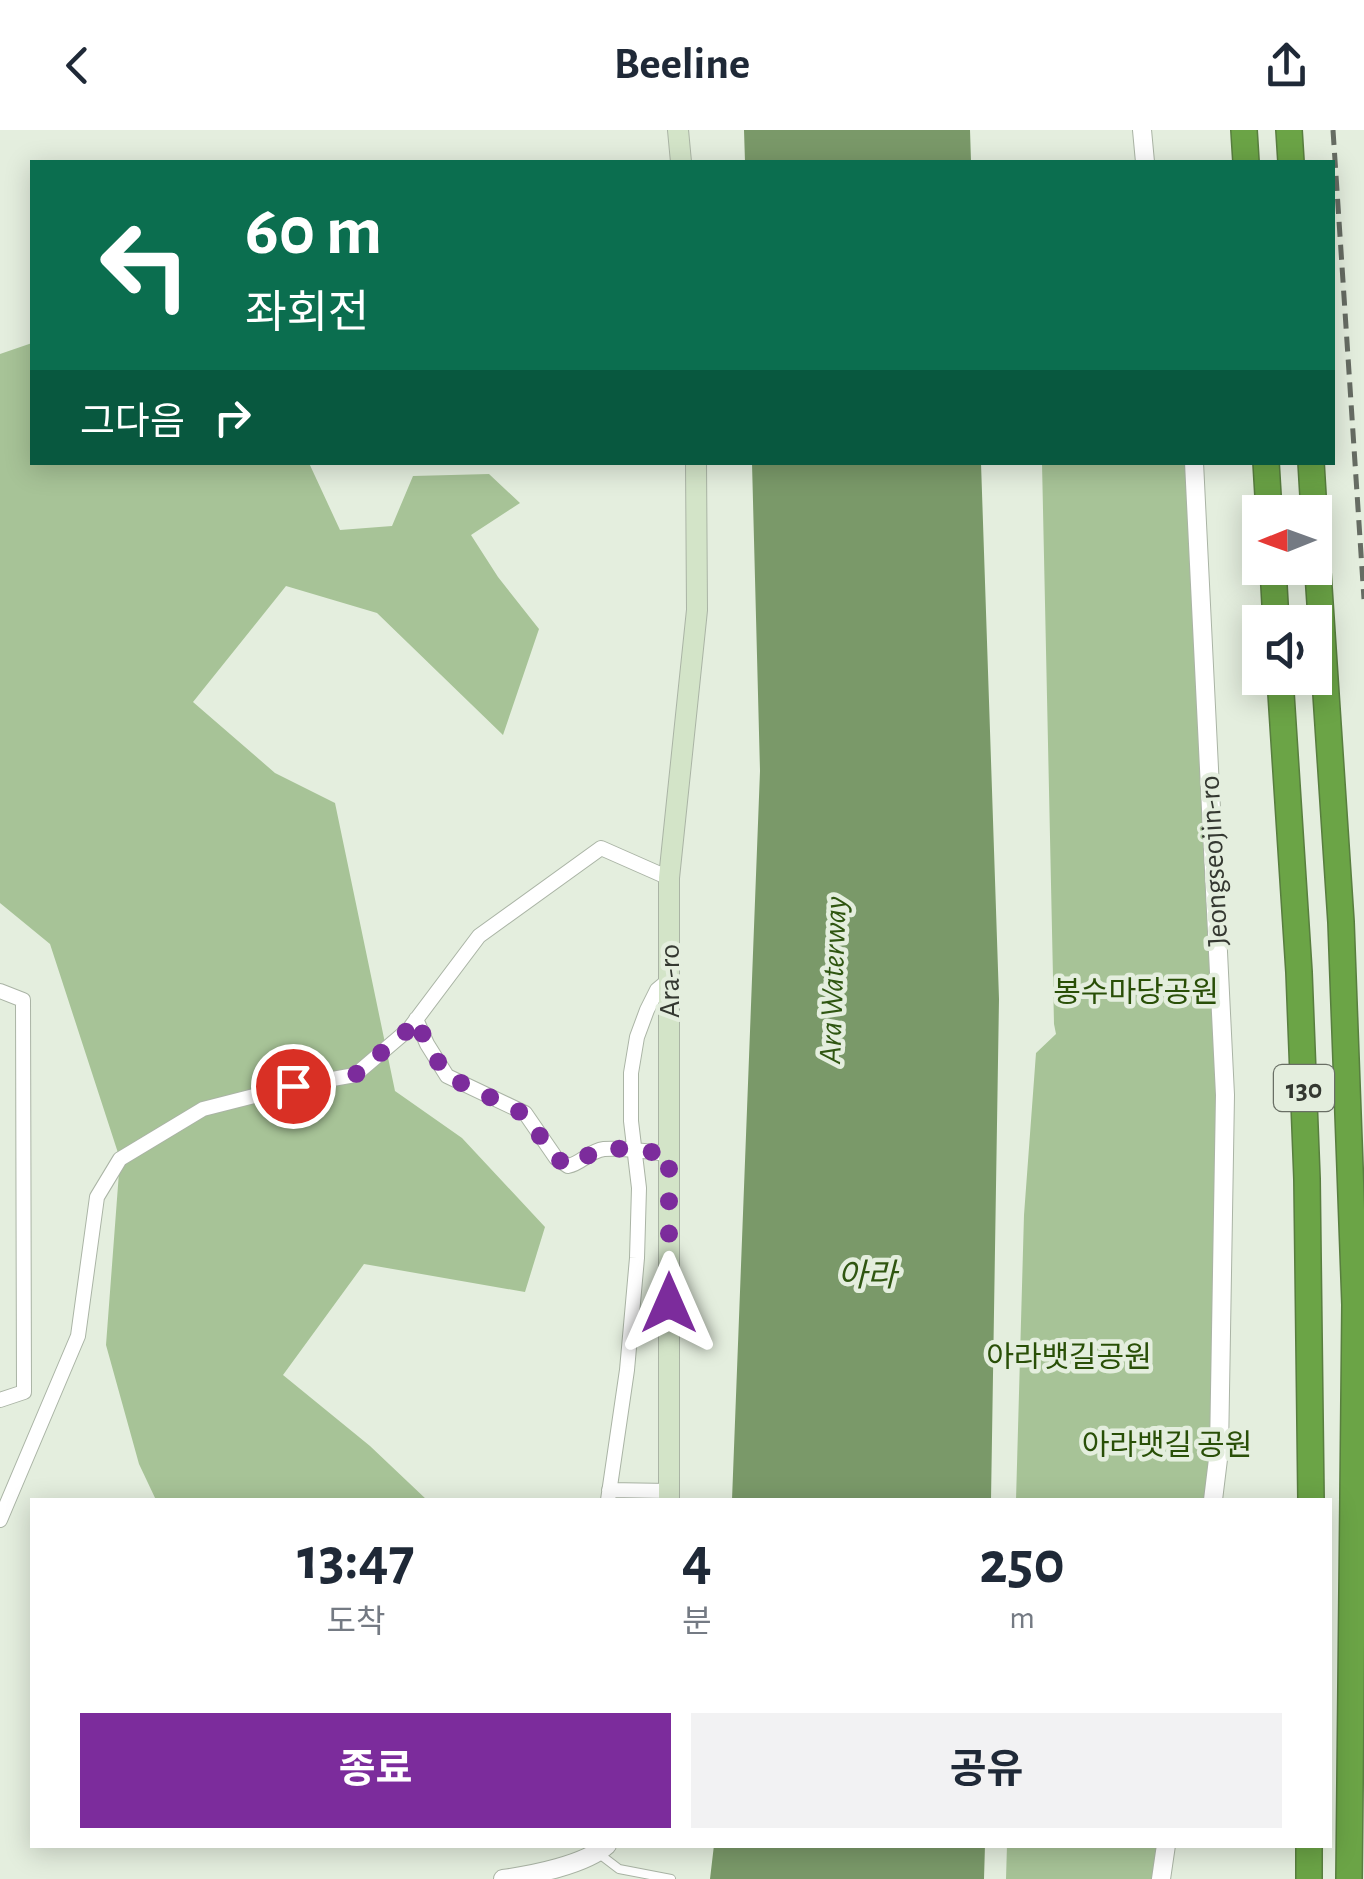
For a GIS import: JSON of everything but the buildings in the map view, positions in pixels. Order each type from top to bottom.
[{"type":"highway","points":[[1244,130],[1246,160]]},
{"type":"highway","points":[[1289,130],[1291,160]]},
{"type":"highway","points":[[1266,465],[1268,495]]},
{"type":"highway","points":[[1311,465],[1313,495]]},
{"type":"highway","name":"130","points":[[1319,585],[1341,922],[1355,1306],[1349,1879]]},
{"type":"highway","name":"130","points":[[1281,695],[1300,972],[1311,1498]]},
{"type":"highway","points":[[1309,1848],[1309,1879]]},
{"type":"main road","points":[[678,130],[680,160]]},
{"type":"main road","name":"Ara-ro","points":[[669,1495],[669,878],[696,610],[696,465]]},
{"type":"street","points":[[1142,130],[1144,160]]},
{"type":"street","name":"Jeongseojin-ro","points":[[1194,465],[1224,1095],[1219,1451],[1213,1498]]},
{"type":"street","points":[[0,1520],[78,1336],[97,1197],[120,1159],[203,1109],[355,1075],[409,1029],[479,936],[601,848],[669,878]]},
{"type":"street","points":[[669,980],[658,990],[637,1038],[632,1073],[631,1122],[639,1188],[637,1258],[627,1370],[609,1495],[669,1495]]},
{"type":"street","points":[[0,991],[23,1000],[24,1392],[0,1400]]},
{"type":"street","points":[[416,1019],[447,1076],[524,1114],[556,1158],[568,1166],[605,1149],[669,1154]]},
{"type":"street","points":[[1161,1879],[1166,1848]]},
{"type":"street","points":[[503,1879],[536,1875],[602,1849]]},
{"type":"lane","points":[[602,1849],[619,1869],[671,1879]]},
{"type":"green space","points":[[30,344],[30,465],[310,465],[340,530],[392,526],[413,476],[489,474],[520,503],[471,535],[539,629],[503,735],[377,613],[286,586],[193,702],[275,773],[335,803],[395,1091],[462,1138],[545,1227],[525,1292],[364,1264],[283,1375],[370,1446],[425,1498],[155,1498],[139,1464],[106,1345],[120,1159],[50,944],[0,903],[0,354]]},
{"type":"green space","points":[[1042,465],[1194,465],[1225,1095],[1213,1498],[1016,1498],[1024,1215],[1036,1053],[1056,1034]]},
{"type":"green space","points":[[1007,1848],[1166,1848],[1161,1879],[1006,1879]]},
{"type":"water","points":[[744,130],[970,130],[971,160],[745,160]]},
{"type":"water","name":"아라","points":[[752,465],[981,465],[999,999],[991,1498],[732,1498],[760,771]]},
{"type":"water","points":[[714,1848],[985,1848],[984,1879],[710,1879]]},
{"type":"railway","points":[[1333,130],[1335,160]]},
{"type":"railway","points":[[1335,160],[1364,599]]},
{"type":"route","points":[[293,1086],[355,1075],[416,1019],[447,1076],[524,1114],[556,1158],[568,1166],[605,1149],[669,1154],[669,1303]]},
{"type":"water label","name":"Ara Waterway","points":[[832,980]]},
{"type":"park label","name":"봉수마당공원","points":[[1136,992]]},
{"type":"park label","name":"아라뱃길공원","points":[[1069,1357]]},
{"type":"park label","name":"아라뱃길 공원","points":[[1167,1445]]}]
